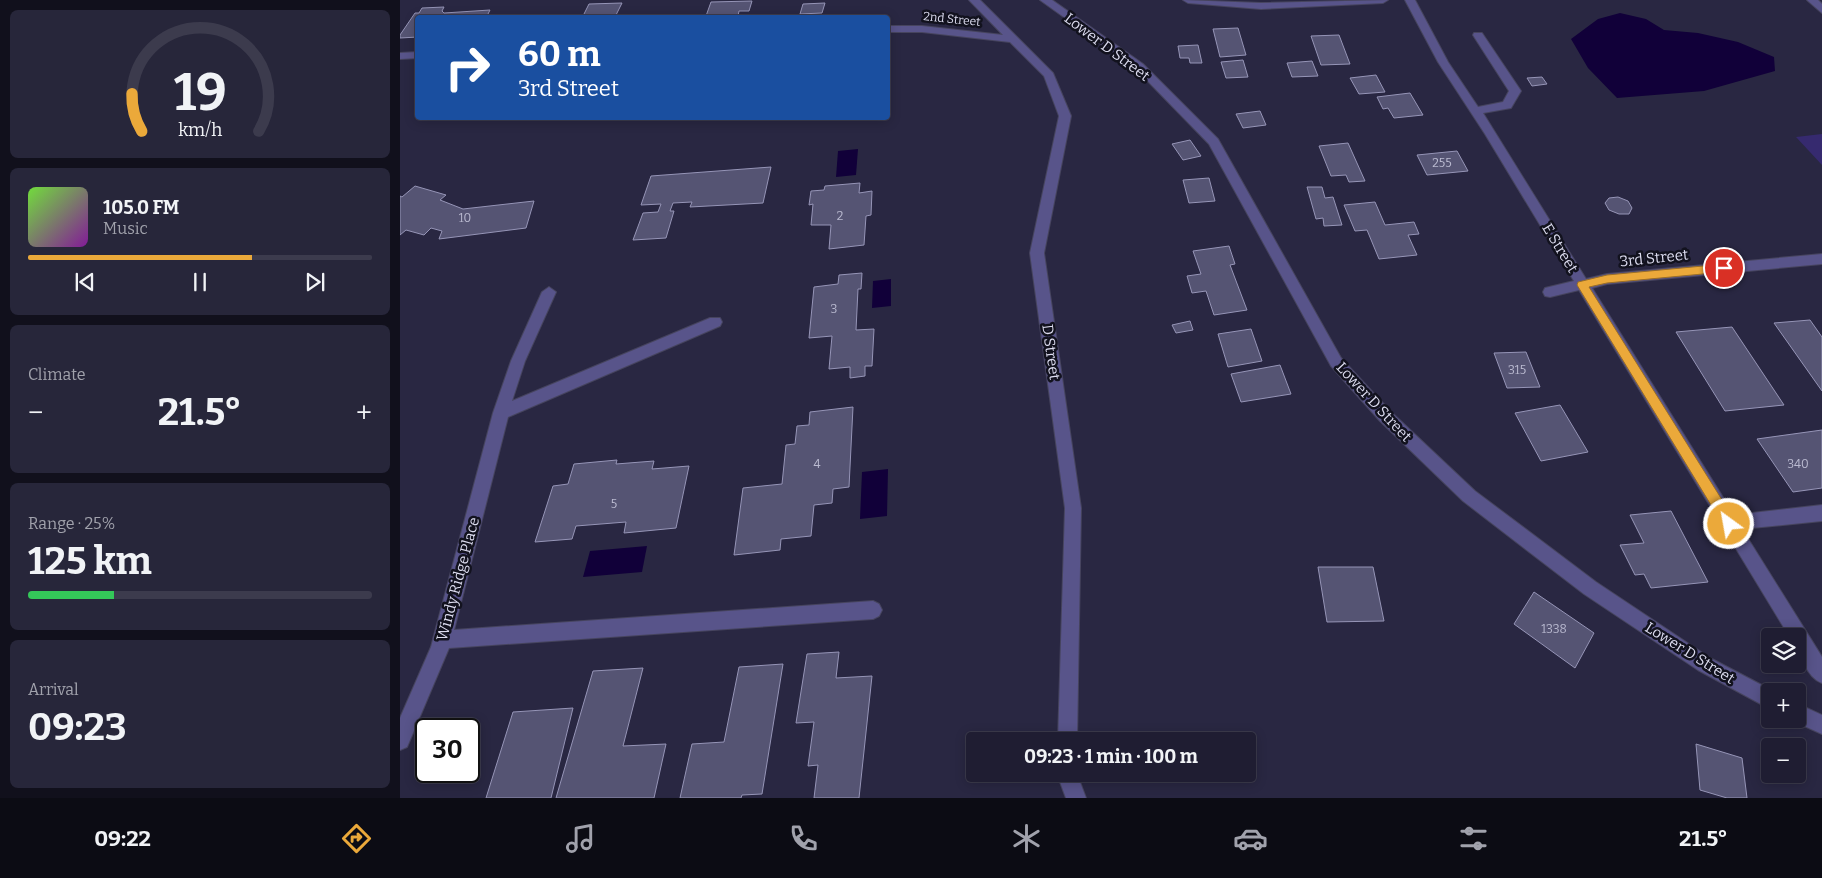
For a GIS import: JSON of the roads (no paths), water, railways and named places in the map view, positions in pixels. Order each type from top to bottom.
[{"type":"street","name":"D Street","points":[[974,0],[1049,75],[1065,116],[1037,253],[1073,508],[1068,732]]},
{"type":"street","name":"Lower D Street","points":[[1045,0],[1139,66],[1214,142],[1336,362],[1385,416],[1468,496],[1590,588],[1704,664],[1761,695]]},
{"type":"street","points":[[1188,0],[1261,6],[1383,0]]},
{"type":"street","name":"E Street","points":[[1410,0],[1443,62],[1475,110],[1822,674]]},
{"type":"street","points":[[1812,0],[1822,10]]},
{"type":"street","name":"2nd Street","points":[[890,29],[922,29],[1014,39]]},
{"type":"street","points":[[1475,110],[1507,106],[1515,91],[1478,35]]},
{"type":"street","points":[[400,56],[415,55]]},
{"type":"street","name":"3rd Street","points":[[1550,292],[1607,279],[1822,259]]},
{"type":"street","name":"Windy Ridge Place","points":[[400,740],[442,640],[501,413],[518,361],[549,292]]},
{"type":"street","points":[[501,413],[715,322]]},
{"type":"street","points":[[1729,524],[1822,513]]},
{"type":"street","points":[[442,640],[873,610]]},
{"type":"street","points":[[1806,718],[1822,725]]},
{"type":"street","points":[[1070,782],[1076,798]]}]
